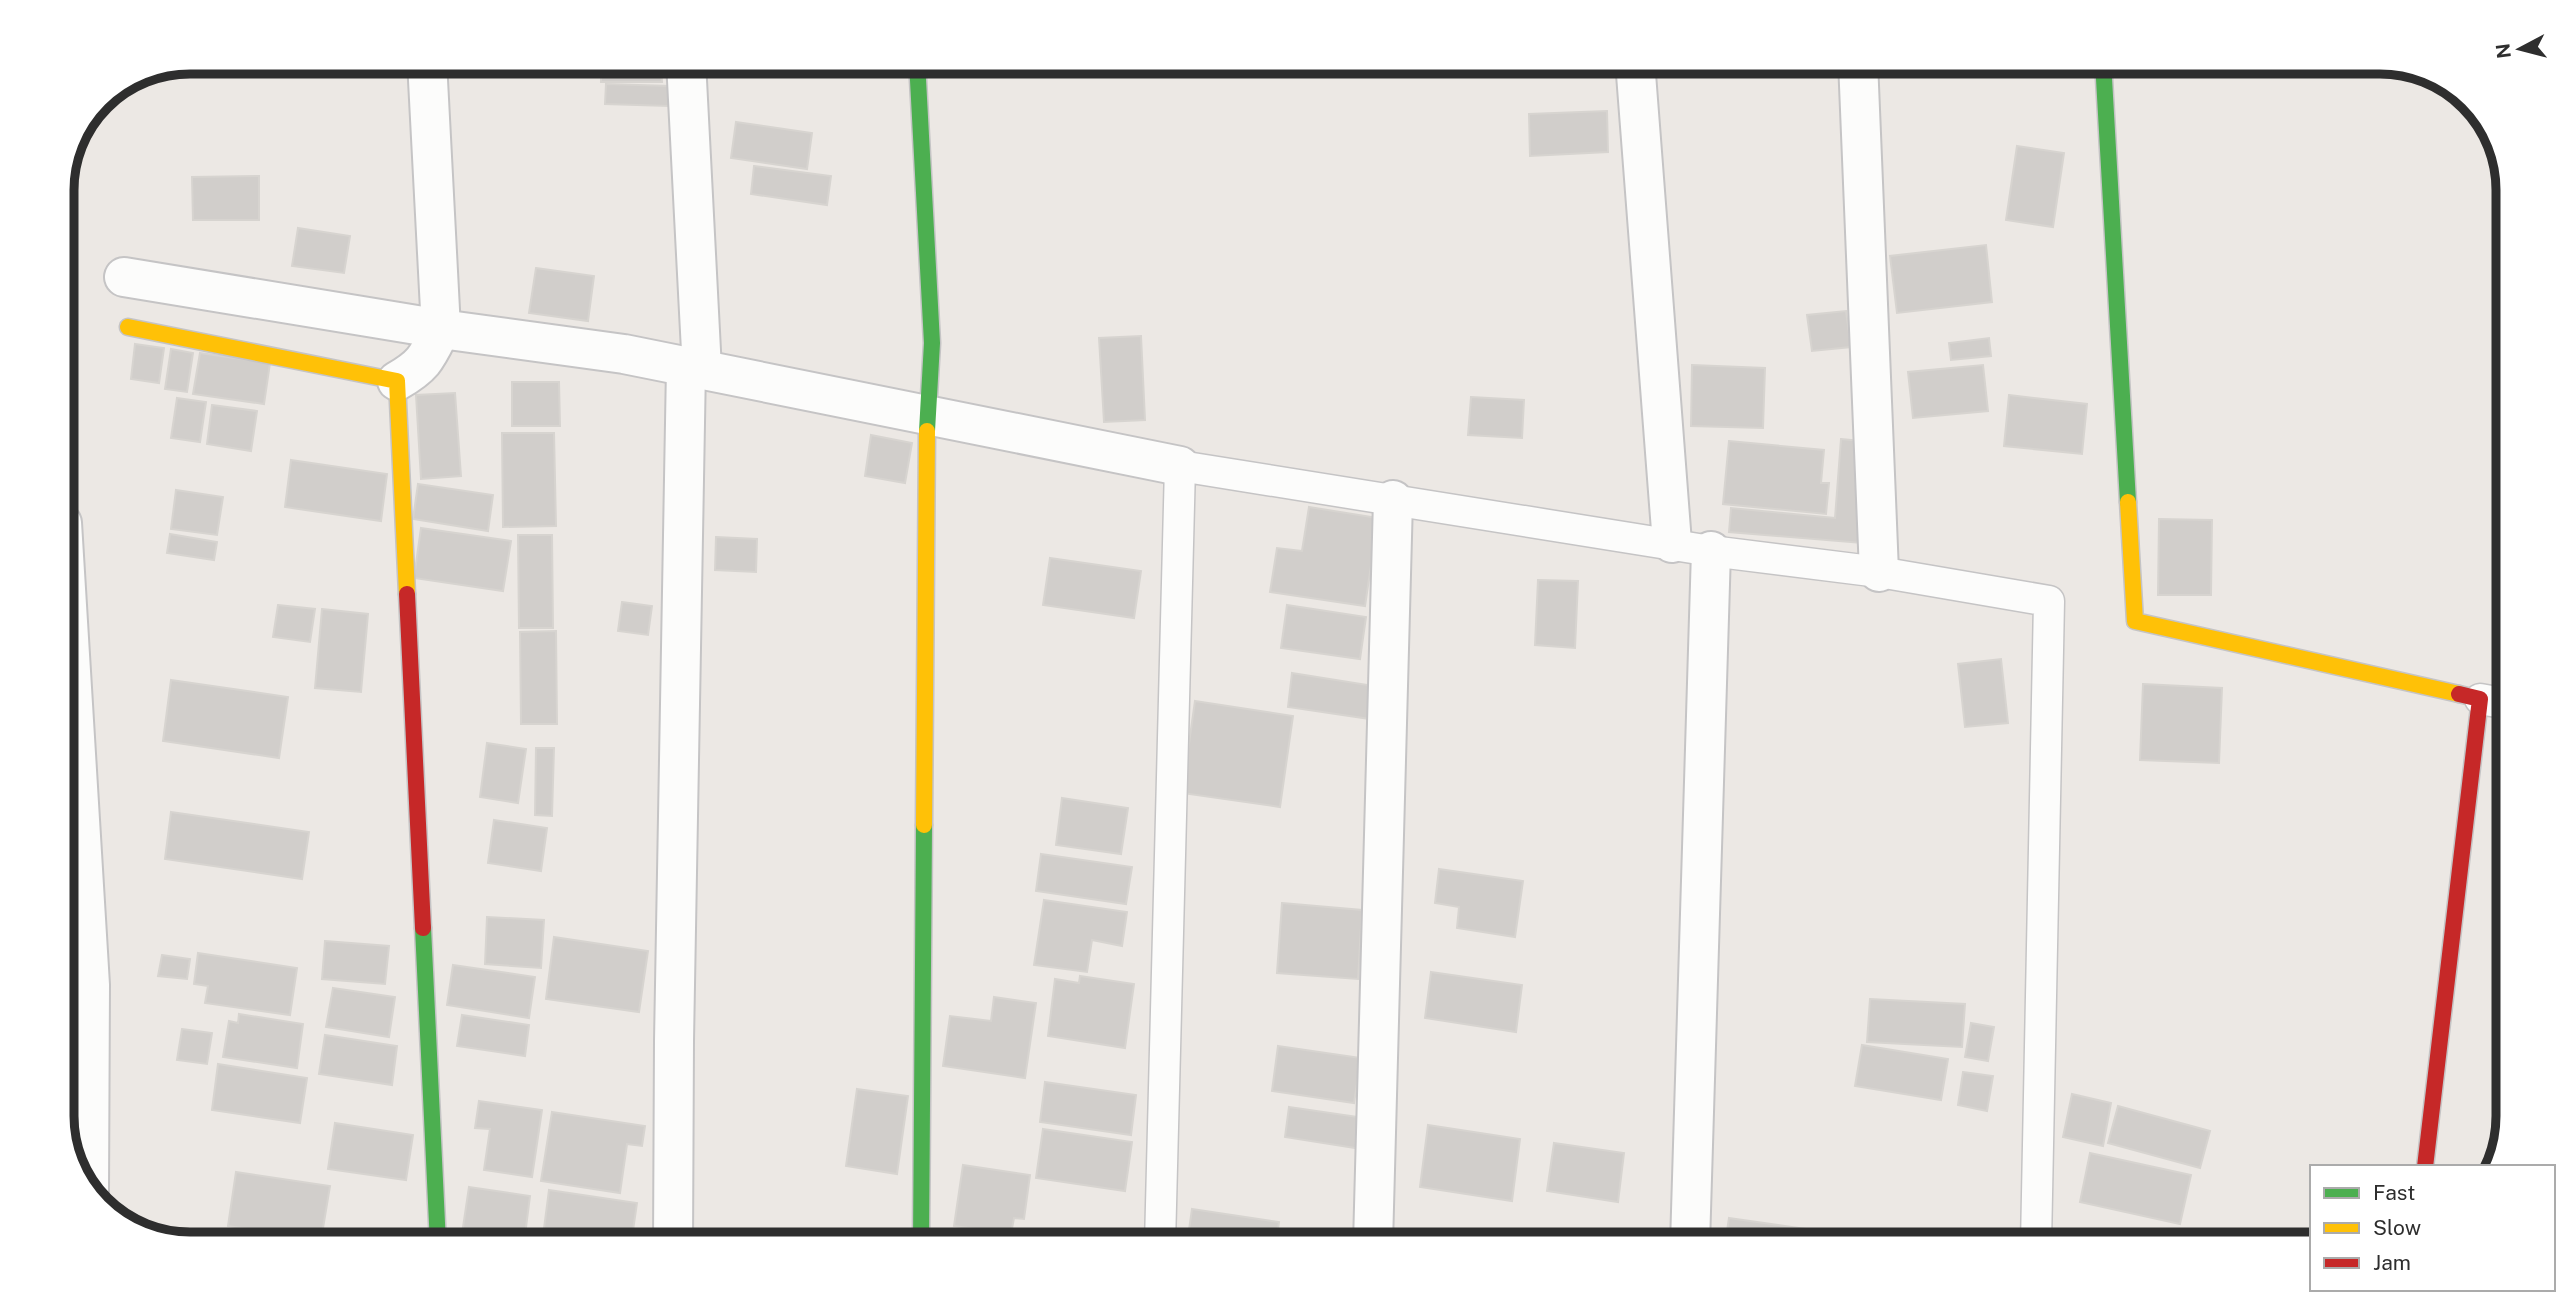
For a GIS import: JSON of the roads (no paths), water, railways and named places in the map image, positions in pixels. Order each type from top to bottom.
[{"type":"street","points":[[128,327],[397,381],[417,369],[427,359],[441,329],[428,74]]},
{"type":"street","points":[[673,1232],[674,1041],[694,368],[686,74]]},
{"type":"street","points":[[918,74],[932,343],[927,415],[921,1232]]},
{"type":"street","points":[[1636,74],[1672,543]]},
{"type":"street","points":[[1859,74],[1879,572]]},
{"type":"street","points":[[2104,74],[2135,621],[2494,701],[2425,1165]]},
{"type":"street","points":[[124,277],[441,329],[624,354],[1180,466]]},
{"type":"street","points":[[397,381],[437,1232]]},
{"type":"street","points":[[1373,1232],[1393,500]]},
{"type":"street","points":[[1690,1232],[1711,551]]},
{"type":"street","points":[[74,721],[90,985],[89,1174]]},
{"type":"lane","points":[[1160,1232],[1180,466],[1711,551],[1879,572],[2049,601],[2036,1232]]}]
